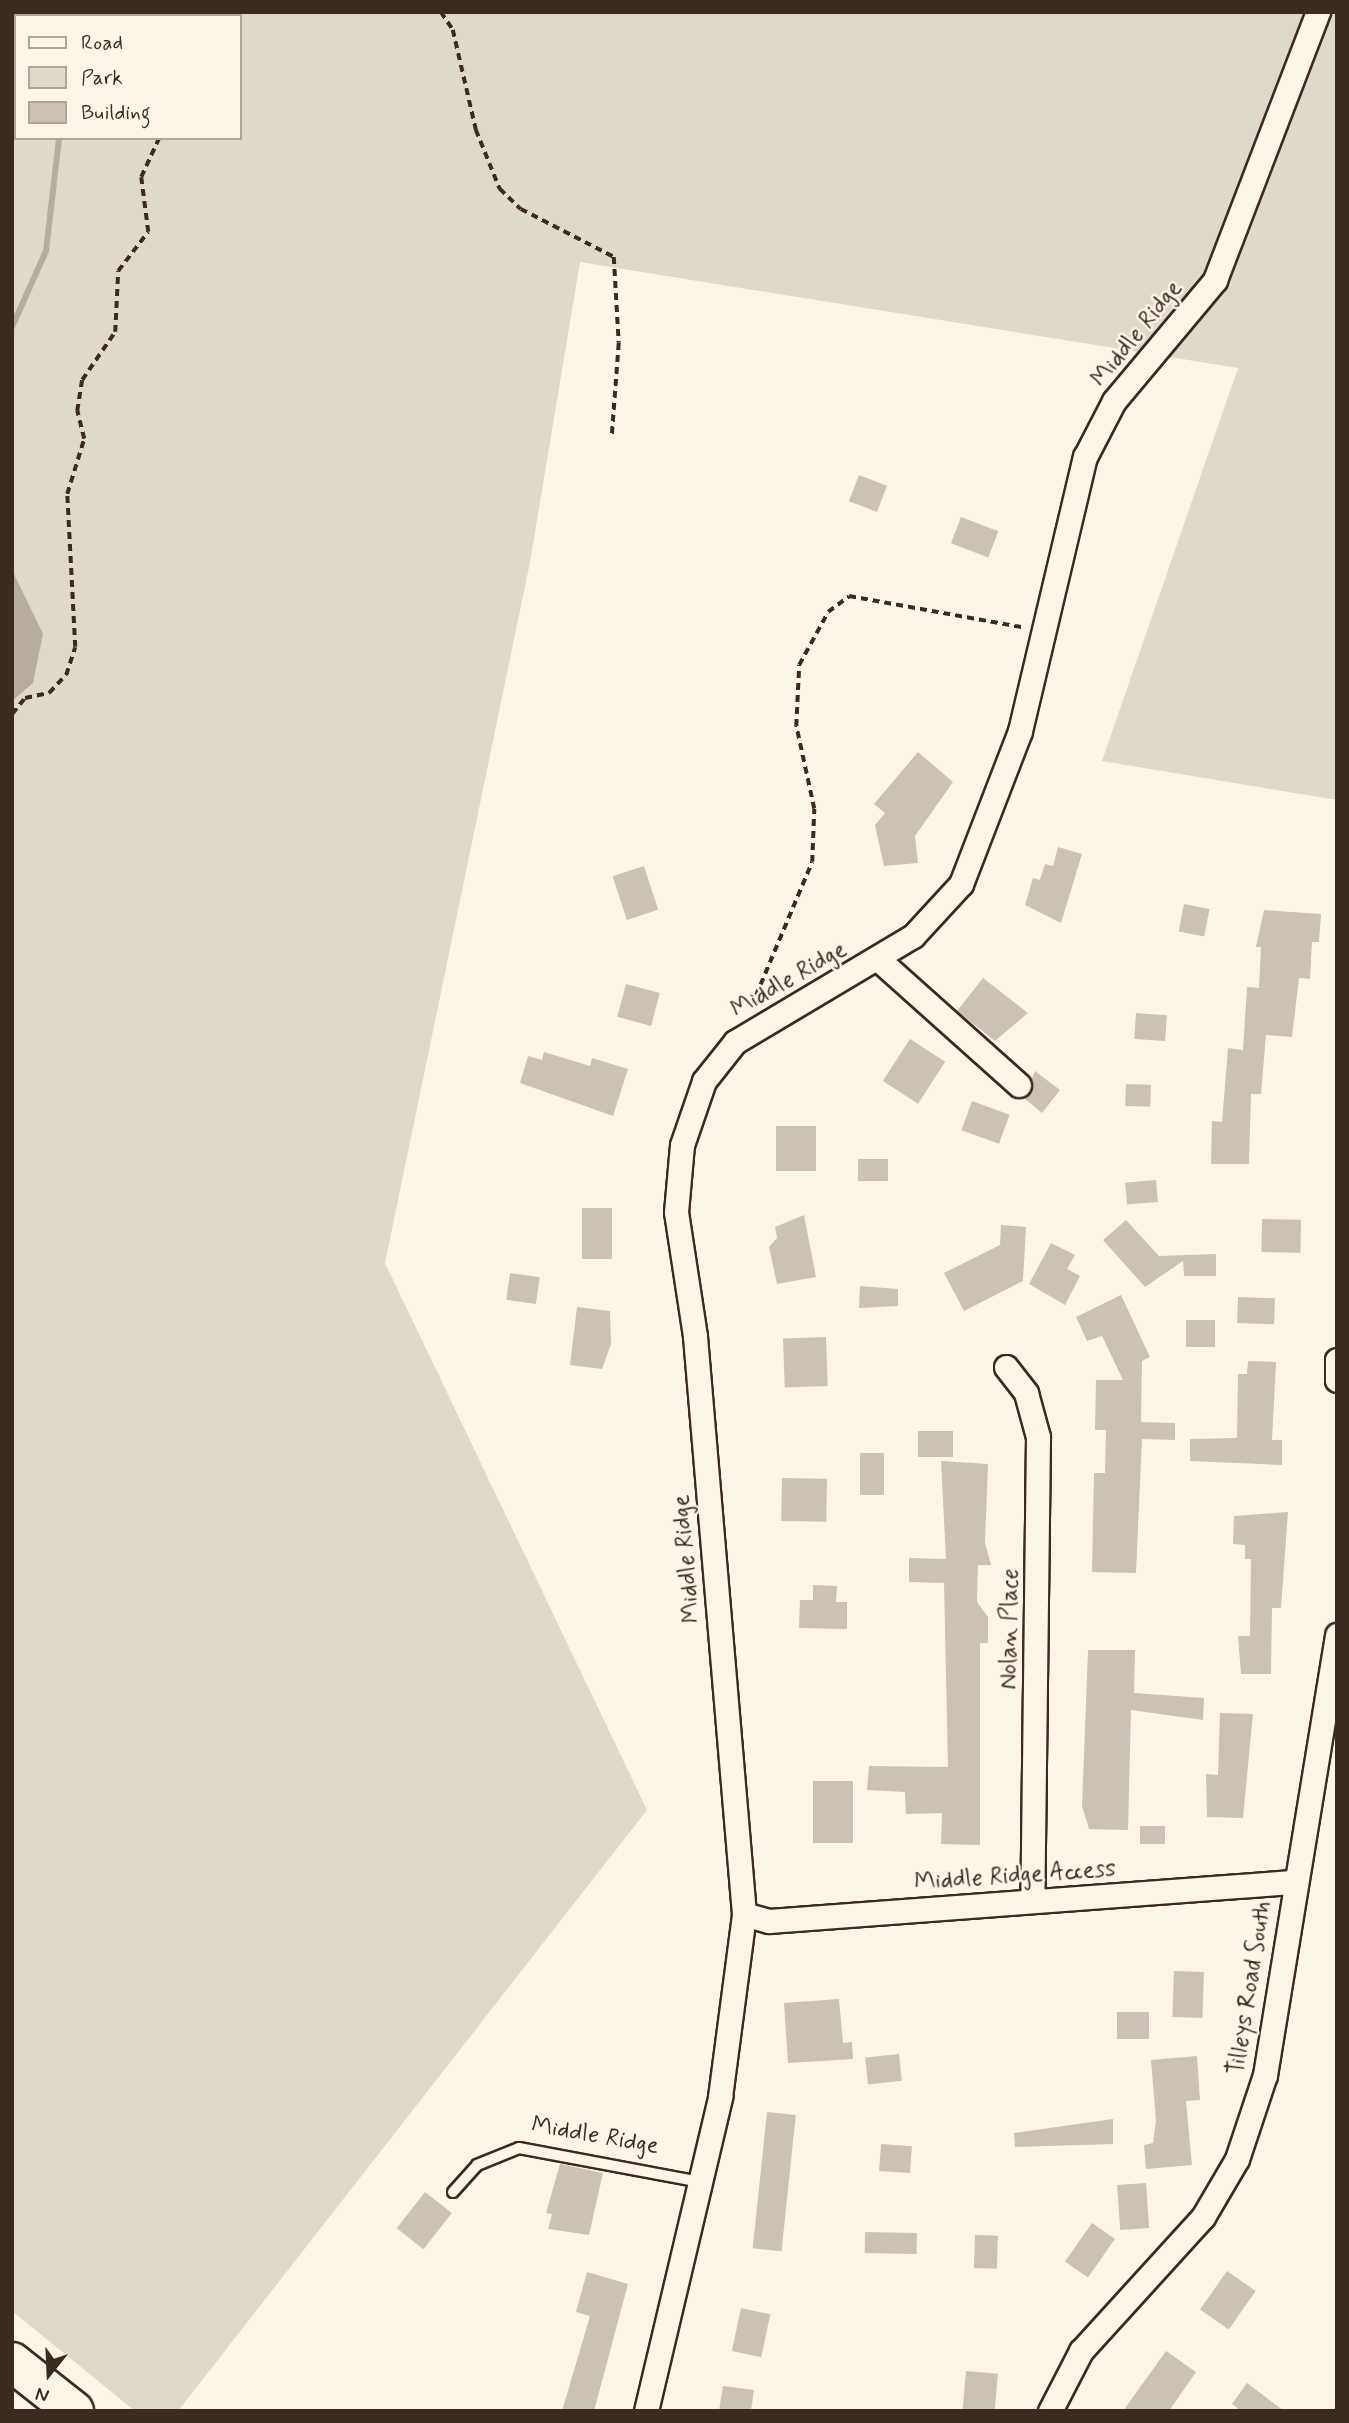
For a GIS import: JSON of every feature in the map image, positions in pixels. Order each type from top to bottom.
[{"type":"highway","points":[[12,2362],[74,2411]]},
{"type":"street","name":"Middle Ridge","points":[[646,2411],[720,2097],[744,1914],[695,1336],[676,1212],[682,1145],[704,1081],[741,1038],[878,959],[940,914],[971,865],[1009,769],[1085,457],[1114,401],[1215,280],[1318,12]]},
{"type":"street","points":[[878,959],[1019,1085]]},
{"type":"street","points":[[1337,1360],[1337,1380]]},
{"type":"street","name":"Nolan Place","points":[[1006,1367],[1032,1408],[1039,1451],[1032,1900]]},
{"type":"street","name":"Tilleys Road South","points":[[1050,2411],[1081,2351],[1203,2217],[1237,2159],[1265,2075],[1292,1882],[1337,1635]]},
{"type":"street","name":"Middle Ridge Access","points":[[744,1914],[769,1921],[1292,1882]]},
{"type":"lane","name":"Middle Ridge","points":[[453,2192],[477,2165],[519,2148],[700,2182]]},
{"type":"path","points":[[441,12],[453,30],[476,130],[500,189],[521,209],[614,257],[619,343],[612,437]]},
{"type":"path","points":[[12,714],[25,698],[49,693],[66,675],[75,647],[67,494],[84,439],[77,411],[82,380],[115,332],[118,271],[148,232],[141,177],[158,140]]},
{"type":"path","points":[[741,1038],[812,862],[814,808],[796,726],[799,665],[828,611],[849,596],[1044,631]]},
{"type":"green space","points":[[19,12],[1337,12],[1337,800],[1102,761],[1238,368],[580,262],[530,562],[385,1263],[647,1810],[178,2411],[135,2411],[12,2311],[14,31],[14,140],[242,140],[242,14]]},
{"type":"shaded area","points":[[12,570],[43,634],[33,683],[12,701]]},
{"type":"building","points":[[859,475],[887,486],[877,512],[849,501]]},
{"type":"building","points":[[961,517],[998,531],[988,557],[951,543]]},
{"type":"building","points":[[918,752],[953,782],[915,836],[918,863],[884,866],[875,825],[885,813],[874,804]]},
{"type":"building","points":[[1058,847],[1082,854],[1061,923],[1025,905],[1033,878],[1040,880],[1045,864],[1053,866]]},
{"type":"building","points":[[644,866],[658,910],[627,920],[613,876]]},
{"type":"building","points":[[1184,904],[1210,909],[1204,936],[1179,931]]},
{"type":"building","points":[[1264,910],[1321,914],[1319,942],[1312,942],[1310,979],[1299,978],[1292,1037],[1266,1035],[1261,1094],[1251,1094],[1249,1164],[1211,1164],[1212,1121],[1222,1122],[1228,1048],[1243,1050],[1247,987],[1259,988],[1261,947],[1256,947]]},
{"type":"building","points":[[983,978],[1028,1013],[995,1041],[957,1011]]},
{"type":"building","points":[[626,984],[660,993],[651,1026],[617,1017]]},
{"type":"building","points":[[1136,1013],[1167,1015],[1165,1041],[1134,1039]]},
{"type":"building","points":[[910,1039],[945,1062],[918,1104],[883,1081]]},
{"type":"building","points":[[544,1052],[590,1066],[592,1058],[628,1069],[613,1116],[520,1083],[528,1056],[542,1060]]},
{"type":"building","points":[[1035,1071],[1060,1090],[1042,1113],[1024,1098]]},
{"type":"building","points":[[1126,1084],[1151,1085],[1150,1107],[1125,1106]]},
{"type":"building","points":[[972,1101],[1010,1115],[999,1144],[961,1130]]},
{"type":"building","points":[[776,1126],[816,1126],[816,1171],[776,1171]]},
{"type":"building","points":[[858,1159],[888,1159],[888,1181],[858,1181]]},
{"type":"building","points":[[1156,1180],[1158,1202],[1127,1205],[1125,1183]]},
{"type":"building","points":[[582,1208],[612,1208],[612,1259],[582,1259]]},
{"type":"building","points":[[804,1215],[816,1277],[777,1284],[769,1247],[777,1238],[775,1227]]},
{"type":"building","points":[[1262,1219],[1301,1220],[1300,1253],[1261,1252]]},
{"type":"building","points":[[1126,1220],[1159,1256],[1216,1254],[1216,1276],[1184,1276],[1183,1261],[1145,1287],[1103,1240]]},
{"type":"building","points":[[1001,1225],[1026,1227],[1023,1281],[964,1311],[944,1273],[1000,1245]]},
{"type":"building","points":[[1051,1243],[1075,1255],[1067,1269],[1080,1276],[1065,1305],[1029,1284]]},
{"type":"building","points":[[510,1273],[540,1277],[536,1304],[506,1300]]},
{"type":"building","points":[[860,1286],[898,1289],[898,1306],[859,1308]]},
{"type":"building","points":[[1121,1295],[1150,1357],[1142,1361],[1141,1422],[1175,1423],[1175,1440],[1142,1439],[1136,1573],[1092,1572],[1094,1473],[1105,1473],[1106,1430],[1095,1430],[1096,1380],[1123,1380],[1102,1336],[1087,1341],[1076,1317]]},
{"type":"building","points":[[1238,1297],[1275,1298],[1274,1324],[1237,1323]]},
{"type":"building","points":[[577,1307],[610,1311],[611,1344],[602,1369],[570,1365]]},
{"type":"building","points":[[1186,1320],[1215,1320],[1215,1347],[1186,1347]]},
{"type":"building","points":[[826,1337],[828,1386],[785,1387],[783,1339]]},
{"type":"building","points":[[1248,1361],[1276,1362],[1272,1440],[1282,1440],[1282,1465],[1190,1461],[1190,1439],[1237,1438],[1238,1374],[1247,1374]]},
{"type":"building","points":[[918,1431],[953,1431],[953,1457],[918,1457]]},
{"type":"building","points":[[860,1453],[884,1453],[884,1495],[860,1495]]},
{"type":"building","points":[[941,1461],[988,1464],[985,1543],[991,1565],[978,1565],[977,1602],[988,1617],[988,1643],[980,1643],[980,1845],[941,1844],[942,1813],[906,1814],[905,1792],[867,1790],[869,1766],[948,1767],[944,1583],[909,1582],[909,1558],[946,1559]]},
{"type":"building","points":[[782,1478],[827,1479],[826,1522],[781,1521]]},
{"type":"building","points":[[1288,1512],[1281,1608],[1272,1608],[1271,1674],[1241,1674],[1238,1636],[1250,1636],[1251,1559],[1245,1559],[1245,1545],[1233,1544],[1234,1516]]},
{"type":"building","points":[[813,1585],[837,1586],[836,1602],[847,1602],[847,1629],[799,1628],[800,1600],[813,1600]]},
{"type":"building","points":[[1088,1650],[1135,1650],[1134,1693],[1204,1698],[1203,1720],[1131,1710],[1128,1830],[1089,1829],[1082,1806]]},
{"type":"building","points":[[1220,1713],[1253,1714],[1243,1818],[1207,1817],[1206,1774],[1218,1775]]},
{"type":"building","points":[[813,1781],[853,1781],[853,1843],[813,1843]]},
{"type":"building","points":[[1140,1826],[1165,1826],[1165,1844],[1140,1844]]},
{"type":"building","points":[[1174,1971],[1204,1972],[1202,2018],[1172,2017]]},
{"type":"building","points":[[839,1999],[843,2043],[852,2042],[853,2059],[788,2063],[784,2003]]},
{"type":"building","points":[[1117,2012],[1149,2012],[1149,2039],[1117,2039]]},
{"type":"building","points":[[899,2054],[902,2081],[868,2084],[865,2058]]},
{"type":"building","points":[[1197,2056],[1200,2100],[1186,2101],[1192,2165],[1146,2169],[1144,2145],[1153,2143],[1156,2121],[1151,2060]]},
{"type":"building","points":[[767,2112],[796,2115],[782,2251],[753,2248]]},
{"type":"building","points":[[1113,2119],[1113,2144],[1015,2147],[1014,2133]]},
{"type":"building","points":[[881,2144],[912,2146],[910,2173],[879,2171]]},
{"type":"building","points":[[560,2164],[603,2173],[589,2235],[548,2229],[552,2214],[546,2213]]},
{"type":"building","points":[[1146,2183],[1149,2228],[1120,2230],[1117,2185]]},
{"type":"building","points":[[425,2192],[452,2213],[423,2249],[397,2228]]},
{"type":"building","points":[[1092,2223],[1115,2239],[1088,2278],[1065,2262]]},
{"type":"building","points":[[865,2232],[917,2233],[917,2254],[865,2253]]},
{"type":"building","points":[[975,2235],[998,2236],[997,2269],[974,2268]]},
{"type":"building","points":[[1227,2271],[1256,2291],[1229,2330],[1200,2310]]},
{"type":"building","points":[[587,2272],[628,2284],[594,2411],[562,2411],[590,2316],[576,2312]]},
{"type":"building","points":[[741,2308],[770,2314],[761,2357],[732,2351]]},
{"type":"building","points":[[1166,2351],[1196,2372],[1169,2411],[1123,2411]]},
{"type":"building","points":[[966,2371],[998,2374],[995,2411],[963,2411]]},
{"type":"building","points":[[1247,2383],[1284,2411],[1241,2411],[1232,2404]]},
{"type":"building","points":[[723,2386],[754,2390],[751,2411],[719,2411]]},
{"type":"waterway","points":[[12,327],[46,251],[59,140]]}]
